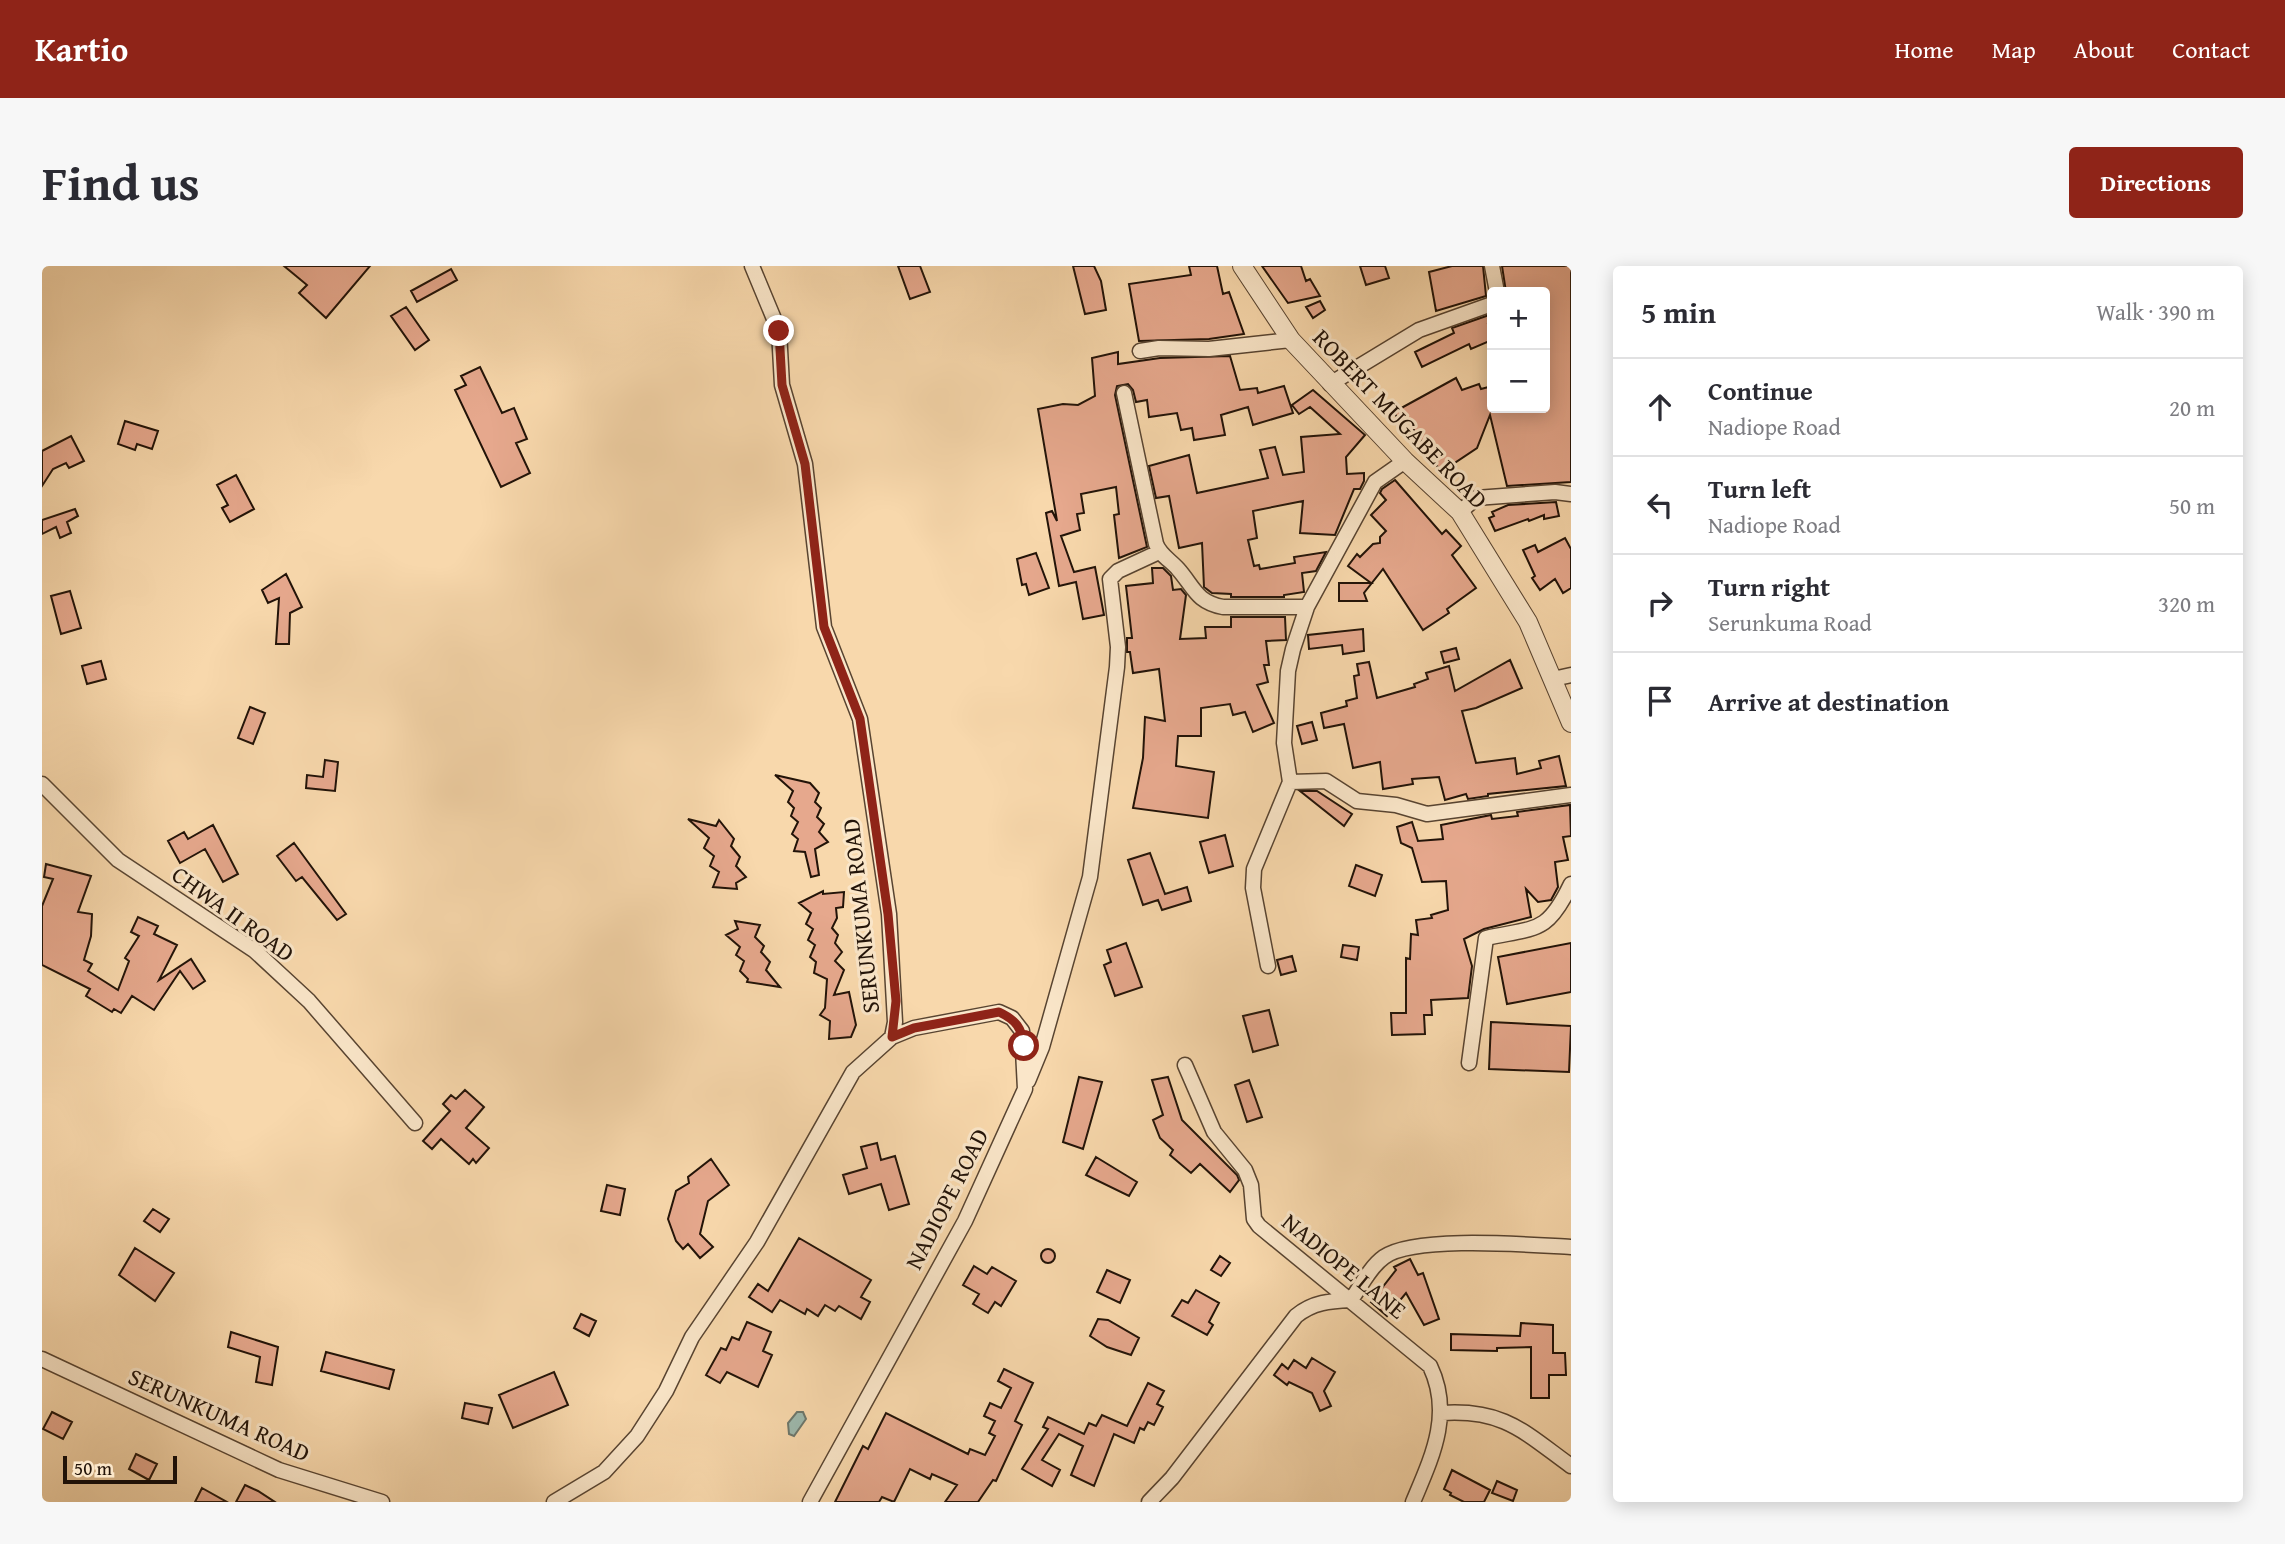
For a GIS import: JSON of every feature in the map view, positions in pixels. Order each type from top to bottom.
[{"type":"street","name":"SERUNKUMA ROAD","points":[[554,1502],[604,1472],[637,1436],[666,1391],[692,1337],[757,1241],[853,1072],[892,1037],[896,1001],[888,914],[860,719],[824,627],[805,464],[782,385],[779,331],[752,266]]},
{"type":"street","name":"ROBERT MUGABE ROAD","points":[[1242,266],[1291,340],[1405,461],[1460,512],[1528,622],[1571,723]]},
{"type":"street","points":[[1492,266],[1496,287]]},
{"type":"street","points":[[1330,384],[1419,330],[1487,306]]},
{"type":"street","points":[[1140,351],[1159,348],[1209,349],[1291,340]]},
{"type":"street","points":[[1125,393],[1159,552],[1177,568],[1193,593],[1210,605],[1307,607]]},
{"type":"street","points":[[1268,966],[1254,888],[1254,869],[1290,782],[1284,743],[1286,697],[1293,649],[1307,607],[1375,482],[1405,461]]},
{"type":"street","points":[[1460,512],[1476,498],[1555,492],[1571,494]]},
{"type":"street","points":[[1025,1089],[1042,1046],[1090,877],[1118,667],[1110,579],[1118,571],[1159,552]]},
{"type":"street","points":[[1553,680],[1571,675]]},
{"type":"street","points":[[1290,782],[1326,781],[1357,801],[1396,804],[1427,814],[1571,795]]},
{"type":"street","name":"CHWA II ROAD","points":[[42,784],[118,860],[264,960],[309,1001],[415,1122]]},
{"type":"street","points":[[1469,1063],[1486,938],[1538,927],[1550,920],[1571,884]]},
{"type":"street","name":"NADIOPE ROAD","points":[[810,1502],[965,1221],[1025,1089],[1022,1031],[1012,1018],[999,1012],[914,1028],[892,1037]]},
{"type":"street","name":"NADIOPE LANE","points":[[1185,1065],[1214,1132],[1245,1170],[1251,1185],[1254,1219],[1430,1366],[1438,1387],[1442,1413],[1429,1462],[1413,1502]]},
{"type":"street","points":[[1149,1502],[1172,1478],[1296,1316],[1306,1307],[1322,1302],[1351,1300],[1383,1258],[1412,1247],[1491,1243],[1571,1247]]},
{"type":"street","name":"SERUNKUMA ROAD","points":[[42,1359],[279,1470],[382,1502]]},
{"type":"street","points":[[1442,1413],[1468,1412],[1499,1417],[1522,1430],[1571,1466]]},
{"type":"shaded area","points":[[797,1412],[803,1412],[806,1419],[794,1436],[789,1434],[788,1423]]},
{"type":"building","points":[[284,266],[370,266],[326,318],[299,293],[307,285]]},
{"type":"building","points":[[898,266],[920,266],[930,292],[910,299]]},
{"type":"building","points":[[1073,266],[1094,266],[1101,281],[1106,310],[1085,314]]},
{"type":"building","points":[[1189,266],[1217,266],[1223,294],[1229,292],[1244,334],[1209,339],[1139,341],[1129,284],[1191,275]]},
{"type":"building","points":[[1262,266],[1301,266],[1306,281],[1310,279],[1320,296],[1288,303]]},
{"type":"building","points":[[1360,266],[1385,266],[1389,278],[1366,285]]},
{"type":"building","points":[[1452,266],[1483,266],[1486,296],[1436,311],[1429,272]]},
{"type":"building","points":[[1502,266],[1571,266],[1571,482],[1507,486],[1490,415],[1477,448],[1441,472],[1407,419],[1400,423],[1394,412],[1456,378],[1462,390],[1479,384],[1481,389],[1487,387],[1487,413],[1550,413],[1550,287],[1505,287]]},
{"type":"building","points":[[451,269],[457,280],[417,302],[411,291]]},
{"type":"building","points":[[1320,301],[1325,310],[1313,318],[1306,307]]},
{"type":"building","points":[[406,307],[429,340],[415,350],[391,316]]},
{"type":"building","points":[[1487,316],[1487,342],[1471,349],[1469,344],[1422,367],[1415,352],[1454,333],[1452,328]]},
{"type":"building","points":[[1118,352],[1118,364],[1160,358],[1230,356],[1240,390],[1257,388],[1258,393],[1284,386],[1293,413],[1253,425],[1248,407],[1221,415],[1225,435],[1194,440],[1192,428],[1181,430],[1177,413],[1149,417],[1147,400],[1136,402],[1133,390],[1128,384],[1117,386],[1115,395],[1147,547],[1119,558],[1114,515],[1119,514],[1116,487],[1081,494],[1084,513],[1077,514],[1080,530],[1061,536],[1074,572],[1095,567],[1104,615],[1083,619],[1076,582],[1059,586],[1046,513],[1052,511],[1057,521],[1038,409],[1063,404],[1078,405],[1095,396],[1092,358]]},
{"type":"building","points":[[480,367],[502,413],[514,408],[527,439],[516,443],[530,473],[501,487],[455,390],[466,385],[461,376]]},
{"type":"building","points":[[1313,390],[1365,435],[1346,457],[1347,474],[1364,473],[1364,481],[1360,489],[1354,489],[1335,535],[1300,533],[1303,501],[1253,511],[1257,538],[1248,540],[1254,566],[1259,565],[1260,569],[1295,563],[1294,557],[1326,552],[1316,571],[1302,573],[1304,592],[1284,597],[1231,597],[1231,594],[1212,593],[1204,587],[1202,543],[1179,548],[1169,496],[1156,498],[1149,466],[1189,455],[1197,493],[1268,478],[1260,450],[1275,447],[1283,475],[1304,472],[1301,437],[1340,434],[1310,407],[1299,414],[1292,405]]},
{"type":"building","points":[[125,421],[158,431],[152,449],[137,444],[135,450],[118,444]]},
{"type":"building","points":[[71,436],[84,461],[69,468],[66,463],[53,469],[42,486],[42,451]]},
{"type":"building","points":[[236,475],[254,509],[230,522],[222,508],[228,505],[217,485]]},
{"type":"building","points":[[1395,480],[1442,534],[1446,530],[1461,546],[1452,555],[1476,588],[1447,609],[1449,613],[1423,630],[1383,569],[1364,593],[1367,601],[1339,601],[1339,583],[1371,583],[1348,566],[1357,554],[1360,557],[1373,544],[1380,543],[1380,537],[1386,531],[1371,515],[1386,500],[1380,493],[1382,489]]},
{"type":"building","points":[[1556,502],[1559,516],[1544,519],[1544,515],[1495,531],[1489,518],[1494,516],[1492,512],[1508,505]]},
{"type":"building","points":[[75,509],[78,516],[67,522],[71,533],[60,538],[56,527],[42,534],[42,520]]},
{"type":"building","points":[[1565,538],[1571,549],[1571,588],[1563,593],[1555,579],[1540,590],[1532,578],[1535,576],[1523,550],[1535,545],[1538,552]]},
{"type":"building","points":[[1036,553],[1049,588],[1029,595],[1026,584],[1022,585],[1017,559]]},
{"type":"building","points":[[1152,568],[1163,568],[1171,576],[1173,590],[1181,589],[1186,595],[1180,639],[1206,638],[1205,627],[1231,627],[1231,617],[1285,617],[1286,640],[1266,641],[1269,665],[1264,665],[1268,682],[1257,685],[1274,723],[1253,732],[1245,712],[1233,715],[1230,704],[1201,708],[1201,736],[1178,736],[1176,766],[1214,772],[1208,818],[1133,808],[1143,758],[1145,717],[1165,721],[1159,669],[1133,673],[1130,652],[1127,652],[1127,638],[1132,638],[1126,586],[1153,583]]},
{"type":"building","points":[[286,574],[302,607],[290,613],[289,644],[276,644],[279,598],[268,603],[262,590]]},
{"type":"building","points":[[70,591],[81,628],[61,634],[51,596]]},
{"type":"building","points":[[1363,629],[1364,651],[1343,654],[1342,645],[1309,649],[1308,635]]},
{"type":"building","points":[[1456,648],[1459,659],[1444,663],[1441,652]]},
{"type":"building","points":[[1510,660],[1522,688],[1476,708],[1462,711],[1476,763],[1515,758],[1517,774],[1541,768],[1539,761],[1559,756],[1566,786],[1488,794],[1468,799],[1466,794],[1445,800],[1439,777],[1412,779],[1413,784],[1383,789],[1380,762],[1353,768],[1344,724],[1324,728],[1321,713],[1347,706],[1346,701],[1357,698],[1354,676],[1359,675],[1357,664],[1369,662],[1377,698],[1415,687],[1414,684],[1428,679],[1426,673],[1449,666],[1455,691]]},
{"type":"building","points":[[101,661],[106,679],[87,684],[82,666]]},
{"type":"building","points":[[250,707],[265,713],[253,744],[238,738]]},
{"type":"building","points":[[1312,722],[1317,740],[1302,744],[1297,726]]},
{"type":"building","points":[[325,760],[338,762],[335,791],[306,788],[307,775],[323,777]]},
{"type":"building","points":[[775,775],[810,783],[819,793],[815,802],[821,808],[817,817],[824,824],[819,832],[828,842],[815,849],[819,875],[811,877],[805,852],[794,851],[798,839],[792,834],[798,822],[791,816],[794,808],[788,802],[793,791]]},
{"type":"building","points":[[1300,791],[1317,791],[1352,814],[1344,826]]},
{"type":"building","points":[[1570,805],[1571,836],[1563,837],[1568,860],[1555,862],[1558,887],[1551,900],[1538,902],[1526,889],[1531,917],[1484,929],[1464,939],[1472,966],[1468,998],[1431,1000],[1432,1015],[1424,1015],[1425,1034],[1392,1035],[1391,1013],[1406,1013],[1406,958],[1410,959],[1411,934],[1418,935],[1416,920],[1432,918],[1431,915],[1448,910],[1446,881],[1422,882],[1412,848],[1401,843],[1397,827],[1412,822],[1418,841],[1443,839],[1441,825],[1491,815],[1492,819],[1518,816],[1517,812]]},
{"type":"building","points":[[688,819],[716,826],[719,820],[734,839],[731,846],[740,857],[736,866],[746,877],[736,883],[737,889],[713,887],[719,872],[710,866],[714,856],[704,848],[709,838]]},
{"type":"building","points":[[213,825],[238,874],[223,882],[205,849],[180,863],[168,841],[184,832],[188,839]]},
{"type":"building","points":[[1225,835],[1233,866],[1209,873],[1200,842]]},
{"type":"building","points":[[294,843],[346,914],[337,920],[302,877],[296,881],[277,856]]},
{"type":"building","points":[[1150,853],[1165,894],[1187,887],[1191,901],[1162,910],[1158,900],[1143,905],[1128,860]]},
{"type":"building","points":[[46,864],[91,876],[78,912],[92,914],[91,936],[84,960],[92,964],[88,971],[118,990],[129,961],[125,958],[139,936],[131,932],[138,917],[158,926],[154,934],[177,945],[159,980],[191,959],[205,981],[193,989],[180,971],[154,1010],[132,996],[121,1013],[114,1009],[112,1012],[86,996],[90,989],[42,965],[42,906],[53,879],[44,877]]},
{"type":"building","points":[[1356,865],[1382,875],[1375,896],[1349,886]]},
{"type":"building","points":[[823,891],[823,894],[844,892],[843,907],[836,908],[837,918],[832,928],[838,935],[835,943],[842,952],[835,961],[844,970],[834,995],[849,992],[856,1025],[851,1037],[829,1039],[830,1021],[820,1015],[825,1008],[827,979],[814,973],[816,962],[810,957],[815,945],[808,940],[813,929],[806,924],[811,913],[799,903]]},
{"type":"building","points":[[735,921],[760,925],[755,937],[764,946],[761,952],[770,962],[766,970],[780,987],[747,982],[748,979],[740,971],[744,961],[736,955],[740,947],[726,935],[738,929]]},
{"type":"building","points":[[1126,943],[1142,987],[1115,996],[1104,965],[1111,962],[1107,950]]},
{"type":"building","points":[[1571,943],[1571,992],[1507,1004],[1498,957]]},
{"type":"building","points":[[1343,945],[1359,947],[1357,960],[1341,957]]},
{"type":"building","points":[[1292,956],[1296,971],[1281,975],[1277,960]]},
{"type":"building","points":[[1269,1010],[1278,1045],[1253,1052],[1243,1016]]},
{"type":"building","points":[[1491,1022],[1571,1026],[1569,1072],[1489,1069]]},
{"type":"building","points":[[1079,1077],[1102,1082],[1083,1149],[1063,1142]]},
{"type":"building","points":[[1168,1077],[1182,1120],[1237,1175],[1239,1180],[1230,1192],[1200,1164],[1191,1173],[1170,1155],[1173,1150],[1160,1138],[1153,1120],[1163,1115],[1152,1080]]},
{"type":"building","points":[[1249,1080],[1262,1117],[1247,1122],[1235,1085]]},
{"type":"building","points":[[465,1090],[484,1107],[466,1128],[489,1148],[476,1163],[473,1159],[469,1164],[441,1139],[432,1149],[423,1141],[450,1111],[443,1104],[451,1095],[456,1099]]},
{"type":"building","points":[[877,1143],[881,1160],[895,1156],[909,1204],[889,1210],[881,1184],[849,1194],[843,1175],[867,1168],[861,1147]]},
{"type":"building","points":[[1096,1157],[1137,1182],[1129,1196],[1086,1175]]},
{"type":"building","points":[[711,1159],[729,1185],[708,1201],[700,1234],[713,1247],[700,1258],[688,1244],[683,1249],[676,1241],[668,1219],[676,1191],[689,1183],[688,1177]]},
{"type":"building","points":[[607,1185],[625,1189],[620,1215],[601,1211]]},
{"type":"building","points":[[153,1209],[169,1219],[160,1232],[144,1221]]},
{"type":"building","points":[[799,1238],[871,1280],[861,1297],[870,1302],[861,1319],[839,1306],[835,1311],[825,1305],[818,1316],[807,1309],[805,1314],[780,1300],[772,1312],[749,1297],[758,1284],[768,1291]]},
{"type":"building","points":[[135,1248],[174,1273],[155,1301],[119,1275]]},
{"type":"building","points":[[1045,1249],[1051,1249],[1055,1256],[1051,1263],[1045,1263],[1041,1259],[1041,1253]]},
{"type":"building","points":[[1220,1256],[1230,1263],[1221,1276],[1211,1270]]},
{"type":"building","points":[[1410,1259],[1418,1275],[1423,1273],[1439,1319],[1424,1325],[1406,1293],[1387,1316],[1371,1302],[1396,1270],[1394,1267]]},
{"type":"building","points":[[974,1266],[987,1274],[992,1267],[1016,1281],[1001,1306],[995,1302],[988,1313],[973,1304],[979,1294],[963,1285]]},
{"type":"building","points":[[1107,1270],[1130,1280],[1120,1303],[1097,1292]]},
{"type":"building","points":[[1196,1290],[1219,1303],[1209,1322],[1213,1325],[1207,1335],[1172,1316],[1182,1300],[1188,1303]]},
{"type":"building","points":[[581,1314],[596,1321],[589,1336],[574,1328]]},
{"type":"building","points":[[1098,1319],[1108,1320],[1139,1338],[1131,1355],[1107,1347],[1090,1336]]},
{"type":"building","points":[[747,1322],[771,1332],[763,1351],[772,1355],[758,1387],[727,1372],[720,1383],[706,1375],[721,1348],[726,1350],[732,1337],[739,1340]]},
{"type":"building","points":[[1521,1323],[1553,1325],[1553,1353],[1565,1353],[1566,1375],[1549,1375],[1549,1398],[1531,1398],[1531,1347],[1497,1348],[1497,1351],[1451,1350],[1451,1334],[1520,1336]]},
{"type":"building","points":[[231,1332],[278,1347],[272,1385],[256,1382],[260,1357],[228,1347]]},
{"type":"building","points":[[326,1352],[394,1370],[389,1389],[321,1371]]},
{"type":"building","points":[[1312,1358],[1335,1372],[1324,1391],[1331,1406],[1320,1411],[1312,1393],[1289,1382],[1287,1385],[1274,1375],[1282,1364],[1288,1369],[1294,1360],[1306,1368]]},
{"type":"building","points":[[1004,1369],[1033,1383],[1015,1421],[1022,1425],[996,1481],[993,1480],[978,1502],[945,1502],[957,1485],[932,1474],[930,1479],[910,1469],[894,1502],[882,1497],[879,1502],[835,1502],[863,1446],[868,1449],[886,1413],[968,1454],[970,1449],[985,1455],[995,1436],[989,1433],[995,1421],[984,1416],[990,1403],[1001,1408],[1011,1388],[998,1381]]},
{"type":"building","points":[[554,1372],[568,1405],[513,1428],[499,1395]]},
{"type":"building","points":[[1148,1383],[1164,1391],[1157,1404],[1163,1407],[1154,1425],[1148,1422],[1144,1430],[1140,1428],[1134,1443],[1114,1434],[1094,1486],[1071,1475],[1083,1446],[1059,1434],[1042,1460],[1060,1470],[1052,1486],[1022,1469],[1048,1429],[1043,1427],[1048,1417],[1084,1434],[1089,1423],[1096,1426],[1102,1415],[1127,1426]]},
{"type":"building","points":[[465,1403],[492,1408],[488,1424],[462,1418]]},
{"type":"building","points":[[52,1412],[72,1422],[63,1439],[43,1429]]},
{"type":"building","points":[[136,1454],[157,1464],[149,1480],[129,1469]]},
{"type":"building","points":[[1452,1470],[1490,1490],[1484,1502],[1464,1502],[1444,1489]]},
{"type":"building","points":[[1497,1481],[1517,1490],[1513,1501],[1492,1493]]},
{"type":"building","points":[[245,1485],[258,1491],[275,1502],[236,1502]]},
{"type":"building","points":[[202,1488],[227,1502],[195,1502]]},
{"type":"route","points":[[779,331],[782,385],[805,464],[824,627],[860,719],[888,914],[896,1001],[892,1037],[914,1028],[999,1012],[1012,1018],[1022,1031],[1024,1046]]}]
